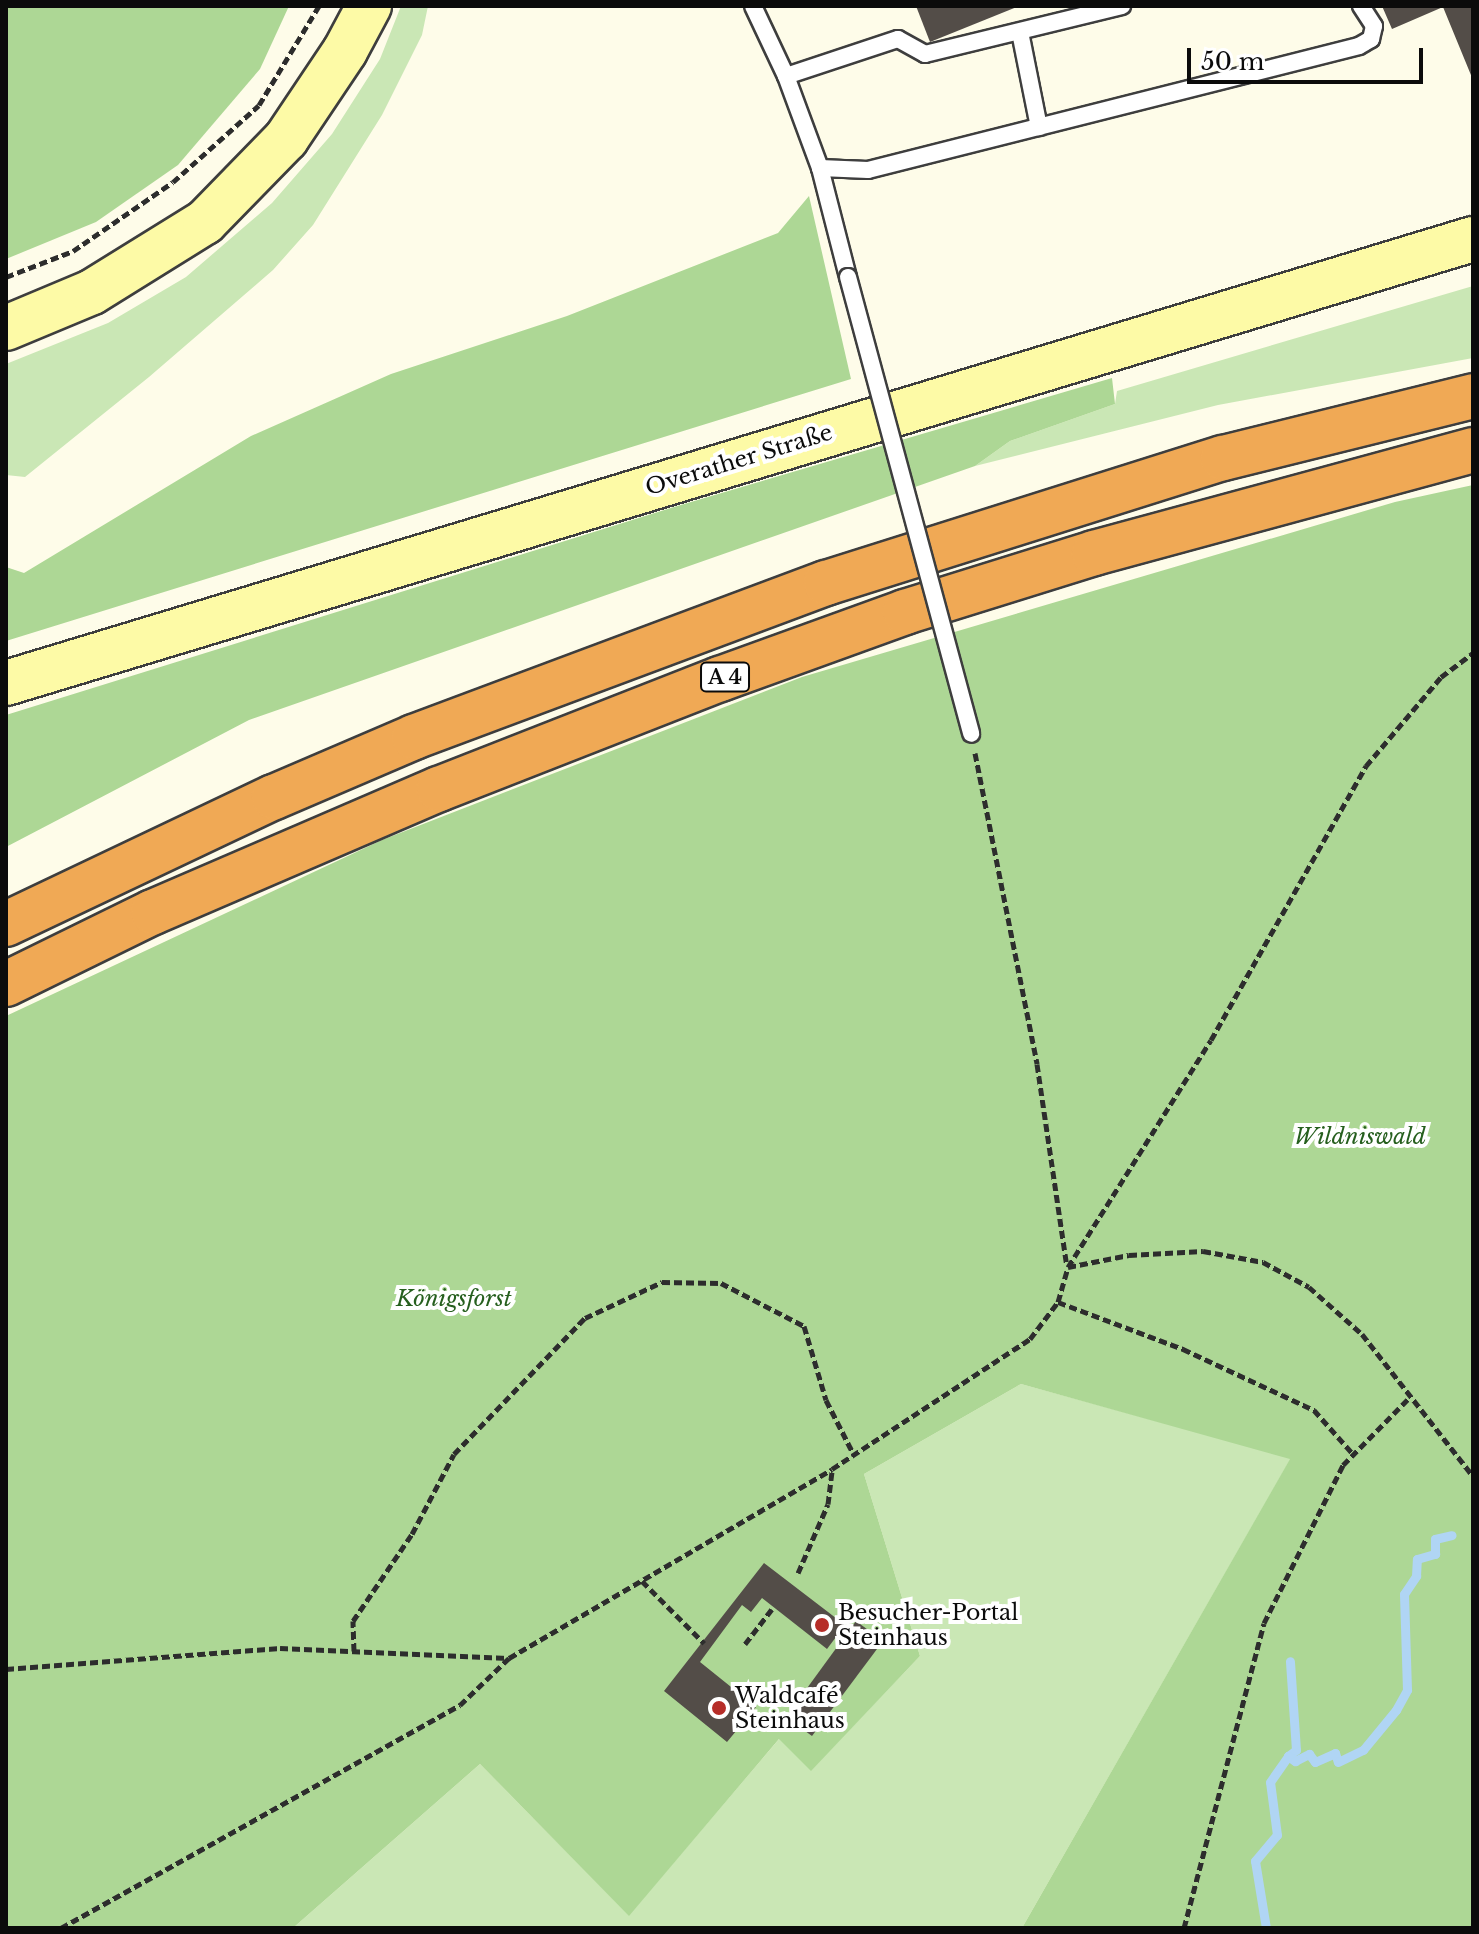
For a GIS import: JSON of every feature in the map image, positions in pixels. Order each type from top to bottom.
[{"type":"highway","name":"A 4","points":[[6,924],[246,809],[414,737],[826,583],[984,530],[1223,458],[1473,396]]},
{"type":"highway","name":"A 4","points":[[6,984],[153,912],[439,789],[762,663],[905,612],[1094,553],[1473,450]]},
{"type":"highway","points":[[6,889],[217,796],[414,737]]},
{"type":"main road","points":[[6,328],[92,292],[205,222],[286,139],[331,74],[369,6]]},
{"type":"main road","name":"Overather Straße","points":[[6,683],[1473,239]]},
{"type":"lane","points":[[753,6],[786,76],[820,168],[971,734]]},
{"type":"lane","points":[[786,76],[898,39],[925,54],[1020,32],[1065,13],[1122,6]]},
{"type":"lane","points":[[820,168],[868,170],[1359,46],[1371,39],[1374,26],[1361,6]]},
{"type":"lane","points":[[1020,32],[1039,127]]},
{"type":"path","points":[[6,277],[73,251],[173,182],[259,105],[319,6]]},
{"type":"path","points":[[61,1928],[460,1705],[509,1658],[832,1469],[994,1367],[1030,1339],[1058,1302],[1068,1267],[1211,1040],[1366,766],[1441,677],[1473,653]]},
{"type":"path","points":[[971,734],[1018,956],[1068,1267]]},
{"type":"path","points":[[1068,1267],[1129,1255],[1203,1251],[1263,1262],[1309,1287],[1339,1311],[1473,1476]]},
{"type":"path","points":[[354,1651],[353,1621],[412,1534],[454,1454],[585,1318],[662,1282],[721,1283],[804,1326],[826,1400],[854,1455]]},
{"type":"path","points":[[1058,1302],[1183,1349],[1314,1410],[1354,1455]]},
{"type":"path","points":[[1184,1928],[1264,1623],[1343,1465],[1409,1398]]},
{"type":"path","points":[[798,1573],[828,1504],[832,1469]]},
{"type":"path","points":[[642,1581],[704,1643]]},
{"type":"path","points":[[745,1644],[772,1609]]},
{"type":"path","points":[[6,1669],[280,1648],[509,1658]]},
{"type":"green space","points":[[6,6],[289,6],[260,69],[178,165],[96,222],[6,259]]},
{"type":"green space","points":[[401,6],[428,6],[422,35],[382,115],[313,225],[273,270],[149,377],[25,477],[6,475],[6,364],[108,323],[186,277],[272,203],[332,134],[380,59]]},
{"type":"green space","points":[[809,196],[851,379],[6,641],[6,567],[24,573],[251,436],[391,374],[567,316],[778,233]]},
{"type":"green space","points":[[1473,286],[1473,358],[1218,405],[975,466],[1010,441],[1115,404],[1117,391]]},
{"type":"green space","points":[[1112,378],[1115,404],[1010,441],[975,466],[249,720],[6,847],[6,715],[674,507]]},
{"type":"green space","name":"Königsforst","points":[[1473,485],[1473,1928],[1022,1928],[1290,1459],[1021,1384],[864,1474],[920,1656],[811,1771],[779,1739],[629,1916],[480,1764],[293,1928],[6,1928],[6,1016],[382,840],[802,677],[1395,502]]},
{"type":"green space","points":[[1021,1384],[1291,1458],[1022,1928],[293,1928],[480,1764],[629,1915],[780,1738],[811,1770],[920,1656],[864,1474]]},
{"type":"building","points":[[916,6],[1019,6],[930,42]]},
{"type":"building","points":[[1382,6],[1473,6],[1473,80],[1443,7],[1392,29]]},
{"type":"building","points":[[764,1563],[845,1625],[827,1649],[762,1598],[751,1612],[742,1605],[700,1662],[756,1707],[727,1742],[664,1691]]},
{"type":"building","points":[[856,1621],[883,1641],[812,1736],[786,1717]]},
{"type":"waterway","points":[[1266,1928],[1255,1861],[1277,1835],[1270,1782],[1288,1756],[1295,1761],[1309,1754],[1315,1762],[1335,1753],[1338,1762],[1363,1750],[1396,1710],[1407,1690],[1404,1594],[1416,1576],[1417,1559],[1435,1554],[1435,1539],[1452,1535]]},
{"type":"waterway","points":[[1288,1756],[1296,1750],[1290,1661]]},
{"type":"place","name":"Besucher-Portal Steinhaus","points":[[822,1625]]},
{"type":"place","name":"Waldcafé Steinhaus","points":[[719,1708]]},
{"type":"park label","name":"Wildniswald","points":[[1360,1137]]}]
